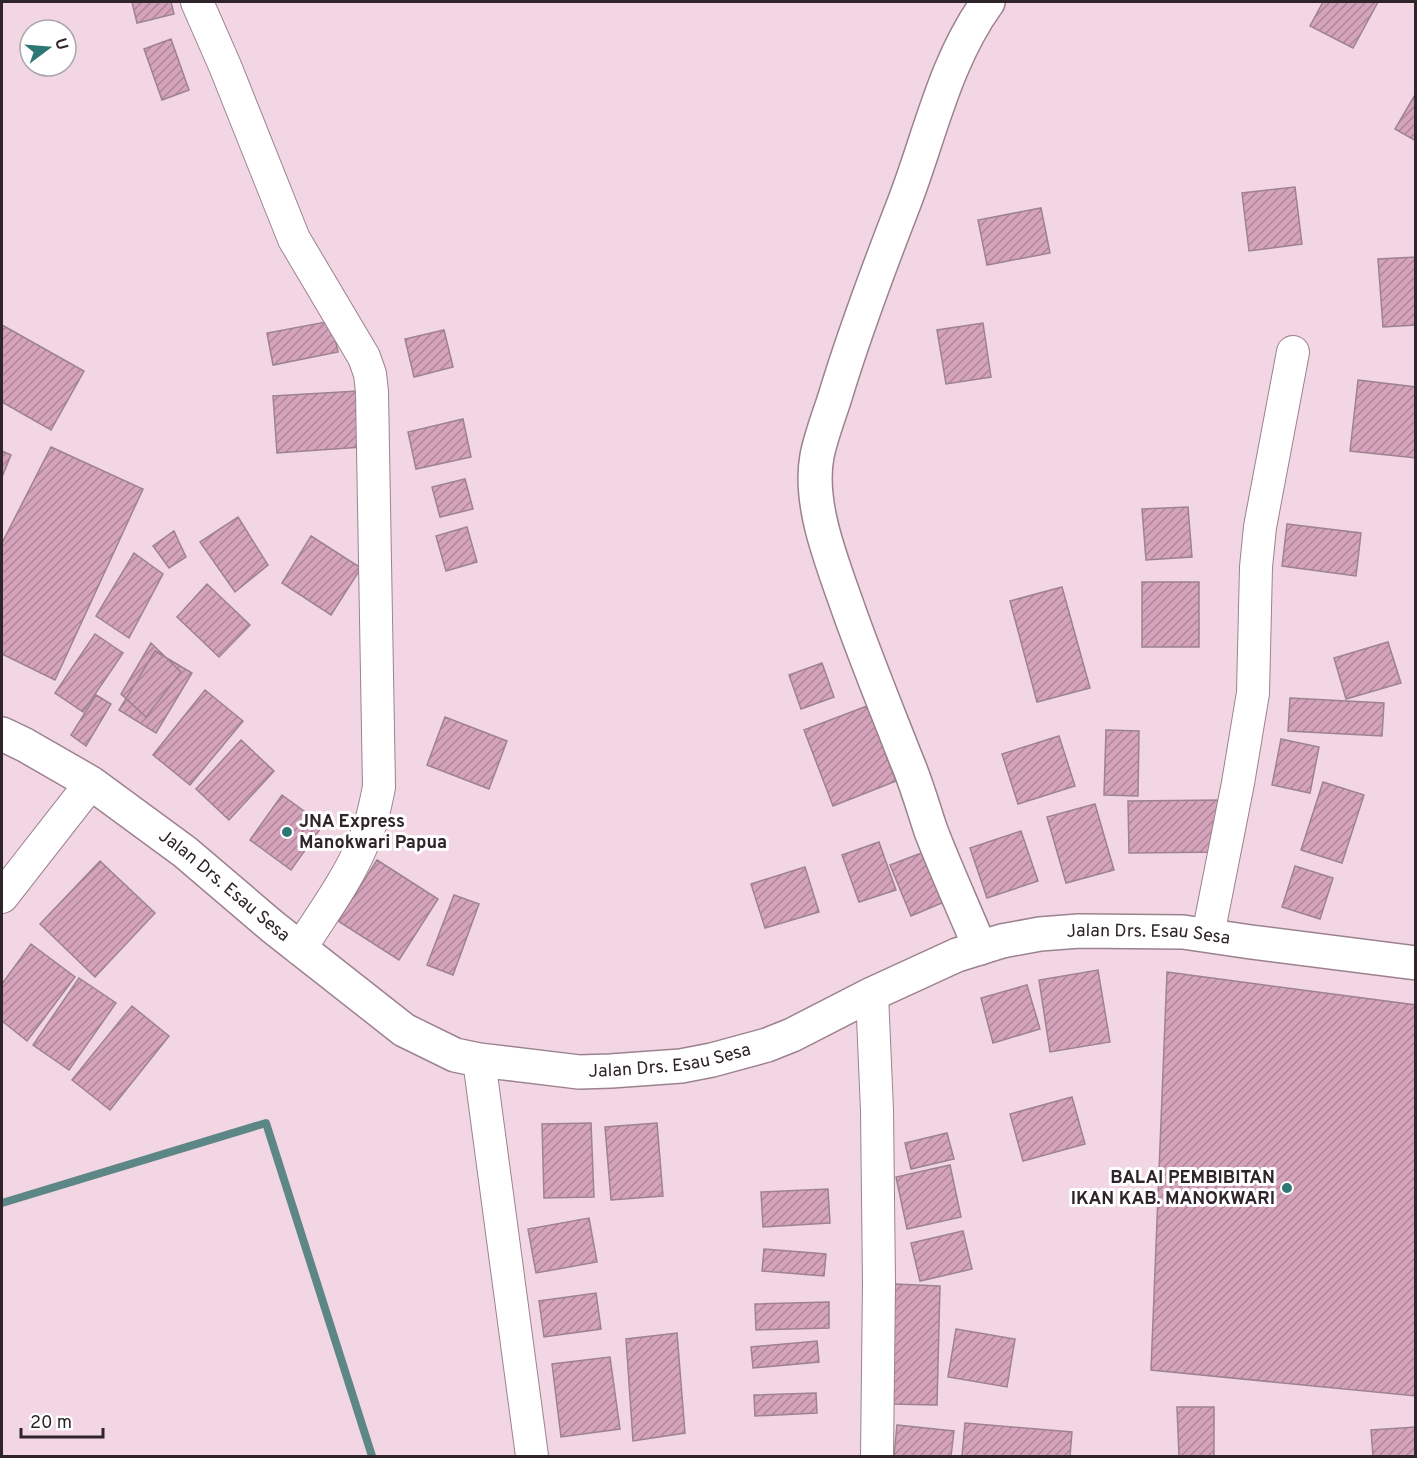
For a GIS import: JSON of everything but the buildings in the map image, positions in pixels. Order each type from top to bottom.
[{"type":"main road","points":[[980,948],[932,832],[908,762],[878,691],[859,638],[830,556],[816,502],[815,485],[817,456],[869,293],[903,208],[946,80],[980,12],[988,2]]},
{"type":"main road","name":"Jalan Drs. Esau Sesa","points":[[2,734],[91,783],[185,852],[300,949],[404,1030],[455,1055],[479,1060],[579,1072],[681,1066],[712,1060],[767,1045],[792,1035],[872,994],[957,956],[1017,937],[1040,934],[1080,931],[1183,932],[1416,963]]},
{"type":"street","points":[[197,2],[294,239],[364,357],[370,374],[372,392],[379,788],[372,821],[362,847],[300,949]]},
{"type":"street","points":[[1208,935],[1253,693],[1256,567],[1260,527],[1293,352]]},
{"type":"street","points":[[2,897],[91,783]]},
{"type":"street","points":[[872,994],[879,1237],[877,1456]]},
{"type":"street","points":[[479,1060],[532,1456]]},
{"type":"waterway","points":[[2,1203],[266,1123],[372,1456]]},
{"type":"place","name":"JNA Express Manokwari Papua","points":[[287,832]]},
{"type":"place","name":"BALAI PEMBIBITAN IKAN KAB. MANOKWARI","points":[[1287,1188]]}]
